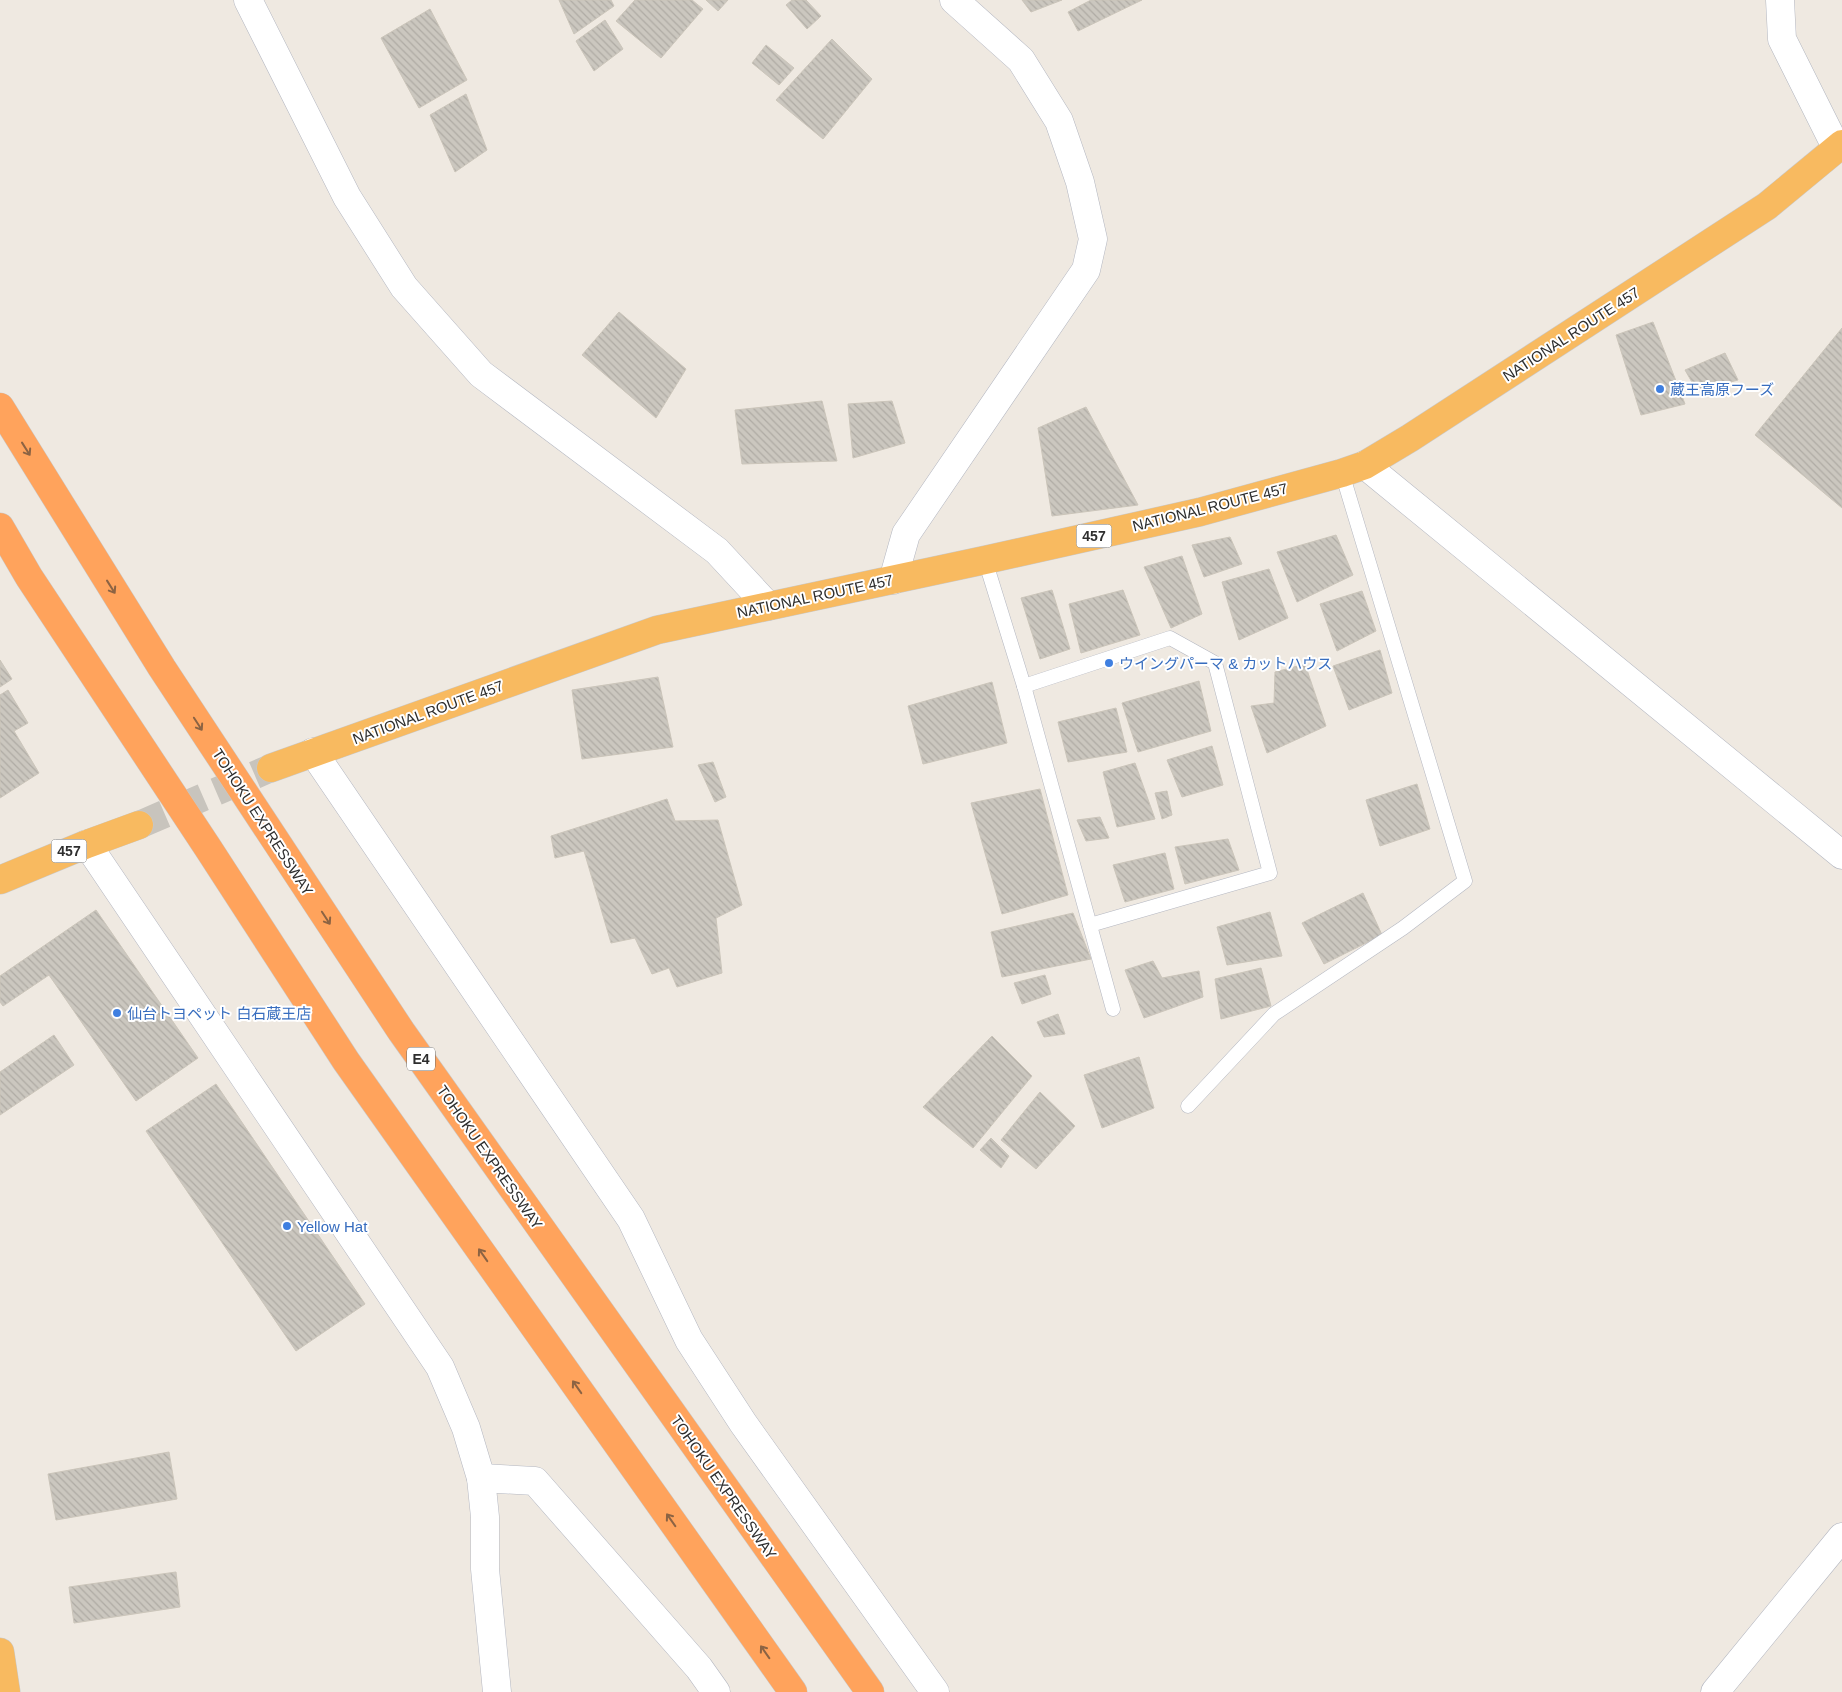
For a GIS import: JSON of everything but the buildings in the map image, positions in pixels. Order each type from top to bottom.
[{"type":"highway","name":"NATIONAL ROUTE 457","points":[[271,768],[657,630],[1200,512],[1354,469],[1410,438],[1767,206],[1839,147]]},
{"type":"highway","name":"TOHOKU EXPRESSWAY","points":[[0,407],[162,668],[401,1031],[870,1692]]},
{"type":"highway","points":[[0,527],[29,577],[214,856],[346,1061],[794,1692]]},
{"type":"highway","name":"457","points":[[0,880],[139,825]]},
{"type":"highway","points":[[0,1652],[6,1692]]},
{"type":"street","points":[[248,0],[347,197],[404,286],[481,374],[717,551],[768,606]]},
{"type":"street","points":[[893,580],[906,534],[1086,270],[1093,239],[1080,182],[1059,121],[1021,60],[954,0]]},
{"type":"street","points":[[1780,0],[1782,39],[1839,147]]},
{"type":"street","points":[[1354,469],[1842,855]]},
{"type":"street","points":[[313,752],[631,1219],[689,1340],[743,1423],[935,1692]]},
{"type":"street","points":[[87,844],[440,1367],[466,1428],[480,1478],[485,1517],[484,1569],[497,1692]]},
{"type":"street","points":[[480,1478],[536,1481],[699,1668],[716,1692]]},
{"type":"street","points":[[1715,1692],[1842,1538]]},
{"type":"lane","points":[[1188,1106],[1274,1014],[1403,928],[1465,881],[1354,469]]},
{"type":"lane","points":[[985,560],[1024,686],[1114,1009]]},
{"type":"lane","points":[[1024,686],[1170,638],[1215,663],[1270,873],[1090,925]]},
{"type":"tunnel","points":[[139,825],[271,768]]},
{"type":"place","name":"蔵王高原フーズ","points":[[1660,389]]},
{"type":"place","name":"ウイングパーマ & カットハウス","points":[[1109,663]]},
{"type":"place","name":"仙台トヨペット 白石蔵王店","points":[[117,1013]]},
{"type":"place","name":"Yellow Hat","points":[[287,1226]]}]
